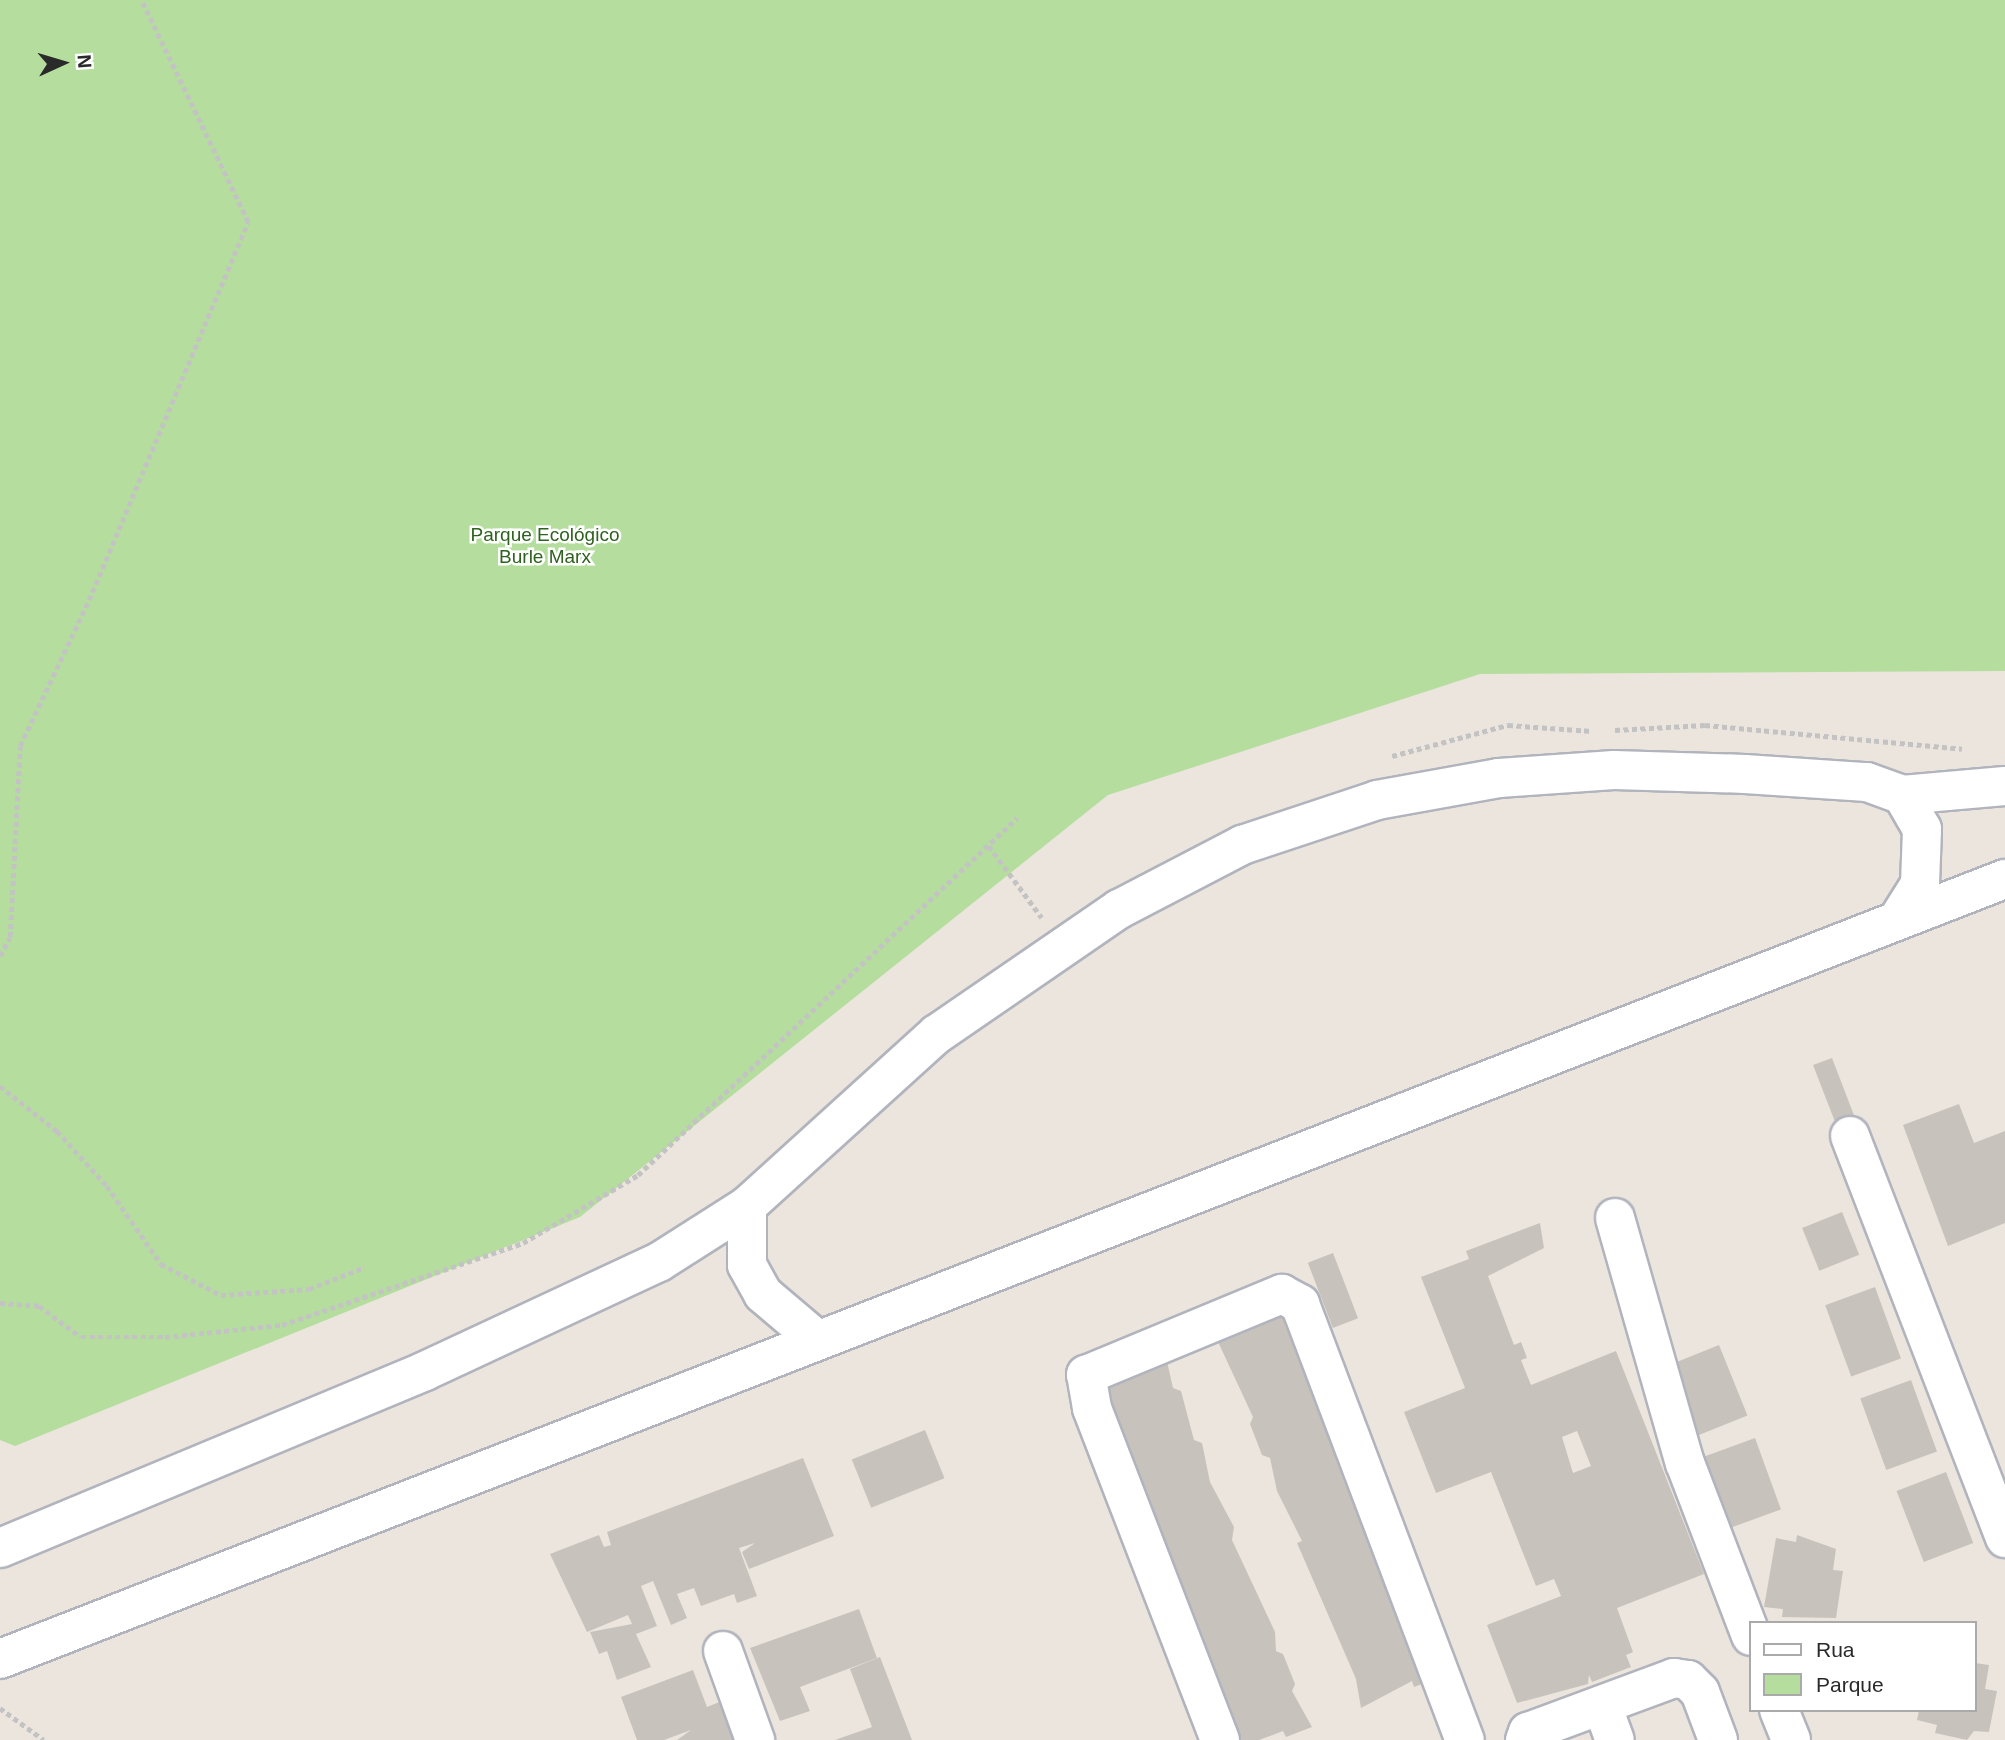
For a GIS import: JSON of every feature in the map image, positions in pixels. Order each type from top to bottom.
[{"type":"street","points":[[0,1548],[437,1365],[659,1262],[747,1206],[937,1034],[1119,909],[1242,845],[1377,800],[1499,778],[1614,770],[1867,782],[1902,795],[2005,786]]},
{"type":"street","points":[[1898,919],[1920,884],[1922,829],[1902,795]]},
{"type":"street","points":[[0,1659],[816,1339],[2005,879]]},
{"type":"street","points":[[1850,1136],[2005,1538]]},
{"type":"street","points":[[747,1206],[747,1265],[763,1294],[816,1339]]},
{"type":"street","points":[[1615,1218],[1685,1462],[1750,1633]]},
{"type":"street","points":[[1220,1740],[1092,1408],[1086,1375],[1282,1294],[1300,1304],[1453,1737]]},
{"type":"street","points":[[723,1651],[755,1740]]},
{"type":"street","points":[[1525,1740],[1528,1732],[1674,1678],[1688,1680],[1700,1692],[1718,1740]]},
{"type":"street","points":[[1602,1705],[1615,1740]]},
{"type":"street","points":[[1780,1712],[1791,1740]]},
{"type":"path","points":[[0,956],[10,937],[20,746],[89,600],[248,222],[141,0]]},
{"type":"path","points":[[0,1303],[39,1306],[80,1337],[165,1337],[282,1325],[523,1244],[638,1175],[1017,818]]},
{"type":"path","points":[[989,846],[1063,947]]},
{"type":"path","points":[[0,1086],[57,1130],[107,1186],[161,1264],[221,1295],[309,1289],[365,1267]]},
{"type":"path","points":[[0,1708],[44,1740]]},
{"type":"green space","name":"Parque Ecológico Burle Marx","points":[[0,0],[2005,0],[2005,671],[1480,674],[1108,795],[580,1217],[15,1446],[0,1440]]},
{"type":"building","points":[[1832,1058],[1857,1123],[1849,1158],[1813,1065]]},
{"type":"building","points":[[1959,1104],[1974,1143],[2005,1131],[2005,1223],[1948,1246],[1903,1125]]},
{"type":"building","points":[[1842,1212],[1859,1255],[1819,1271],[1802,1228]]},
{"type":"building","points":[[1540,1223],[1544,1248],[1488,1276],[1514,1345],[1521,1342],[1527,1358],[1521,1360],[1531,1385],[1616,1351],[1704,1574],[1617,1608],[1633,1652],[1626,1655],[1631,1667],[1592,1682],[1589,1675],[1588,1684],[1517,1703],[1487,1625],[1561,1596],[1554,1579],[1536,1586],[1491,1472],[1436,1493],[1404,1412],[1465,1388],[1421,1277],[1469,1259],[1466,1251]],"holes":[[[1577,1431],[1591,1466],[1573,1473],[1562,1437]]]},
{"type":"building","points":[[1333,1253],[1358,1318],[1333,1328],[1308,1263]]},
{"type":"building","points":[[1875,1287],[1901,1358],[1851,1377],[1825,1305]]},
{"type":"building","points":[[1292,1297],[1442,1676],[1414,1687],[1412,1681],[1361,1708],[1356,1679],[1297,1543],[1302,1541],[1277,1491],[1270,1458],[1262,1455],[1250,1424],[1253,1417],[1212,1329]]},
{"type":"building","points":[[1719,1345],[1747,1415],[1696,1436],[1668,1366]]},
{"type":"building","points":[[1164,1348],[1173,1388],[1181,1391],[1194,1440],[1202,1443],[1210,1482],[1234,1527],[1232,1540],[1275,1632],[1276,1651],[1283,1654],[1295,1684],[1292,1691],[1312,1727],[1286,1737],[1283,1731],[1259,1740],[1227,1740],[1085,1379]]},
{"type":"building","points":[[1911,1380],[1937,1451],[1886,1470],[1860,1398]]},
{"type":"building","points":[[925,1430],[944,1478],[871,1508],[852,1460]]},
{"type":"building","points":[[1755,1438],[1781,1509],[1728,1529],[1702,1457]]},
{"type":"building","points":[[803,1458],[834,1536],[749,1569],[742,1552],[755,1543],[739,1548],[757,1596],[737,1603],[734,1594],[701,1606],[694,1588],[677,1594],[687,1618],[671,1625],[653,1581],[641,1586],[657,1626],[636,1634],[651,1667],[617,1680],[607,1651],[599,1654],[590,1632],[632,1624],[628,1615],[587,1632],[550,1554],[599,1535],[604,1547],[611,1545],[607,1532]]},
{"type":"building","points":[[1946,1472],[1973,1543],[1924,1562],[1897,1491]]},
{"type":"building","points":[[1797,1535],[1836,1549],[1833,1570],[1843,1571],[1836,1618],[1782,1617],[1783,1609],[1764,1607],[1776,1538],[1796,1542]]},
{"type":"building","points":[[859,1609],[877,1658],[800,1687],[810,1711],[780,1721],[750,1648]]},
{"type":"building","points":[[880,1657],[912,1740],[835,1740],[872,1727],[850,1669]]},
{"type":"building","points":[[1977,1663],[1989,1665],[1985,1689],[1997,1691],[1989,1732],[1974,1731],[1967,1740],[1935,1733],[1937,1725],[1917,1720],[1919,1712],[1977,1712]]},
{"type":"building","points":[[693,1670],[707,1707],[727,1699],[733,1740],[677,1740],[691,1730],[664,1740],[637,1740],[621,1697]]}]
